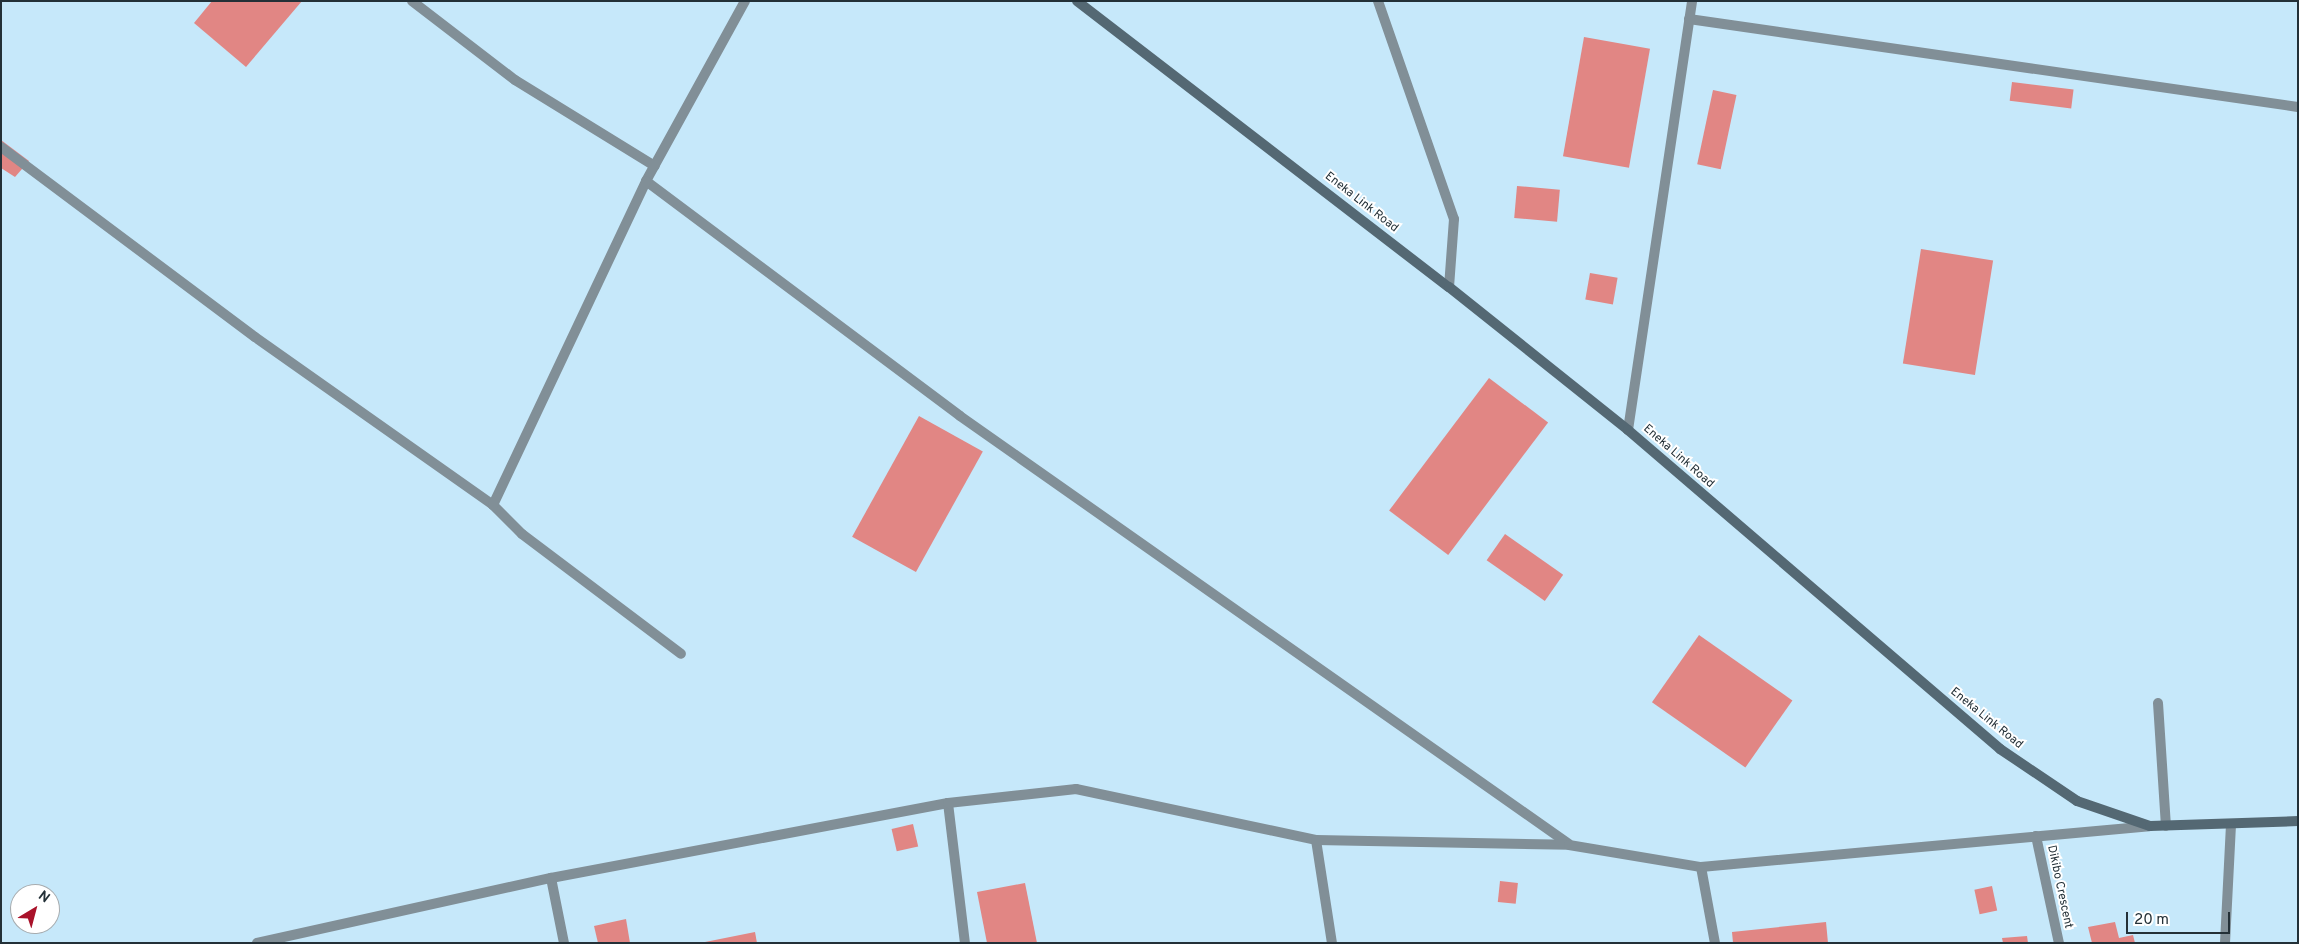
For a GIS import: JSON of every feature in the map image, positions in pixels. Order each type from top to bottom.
[{"type":"street","points":[[412,1],[515,80],[655,166]]},
{"type":"street","points":[[493,505],[646,181],[745,1]]},
{"type":"street","name":"Eneka Link Road","points":[[1077,1],[1449,287],[1628,430],[2000,749],[2076,801],[2150,826],[2232,826],[2298,821]]},
{"type":"street","points":[[1378,1],[1454,219],[1449,287]]},
{"type":"street","points":[[1628,430],[1692,1]]},
{"type":"street","points":[[1689,19],[2298,107]]},
{"type":"street","points":[[1,147],[255,337],[493,505],[522,534],[681,654]]},
{"type":"street","points":[[646,181],[960,416],[1570,845]]},
{"type":"street","points":[[2158,703],[2166,826]]},
{"type":"street","points":[[257,943],[551,878],[948,803],[1076,789],[1316,840],[1570,845],[1701,867],[2150,826]]},
{"type":"street","points":[[948,803],[966,943]]},
{"type":"street","points":[[2225,943],[2232,826]]},
{"type":"street","name":"Dikibo Crescent","points":[[2036,836],[2059,943]]},
{"type":"street","points":[[1316,840],[1332,943]]},
{"type":"street","points":[[1701,867],[1715,943]]},
{"type":"street","points":[[551,878],[564,943]]},
{"type":"building","points":[[212,1],[302,1],[246,67],[194,23]]},
{"type":"building","points":[[1584,37],[1650,49],[1629,168],[1563,156]]},
{"type":"building","points":[[2012,82],[2074,90],[2071,108],[2010,101]]},
{"type":"building","points":[[1713,90],[1736,95],[1721,169],[1697,164]]},
{"type":"building","points":[[1,140],[29,161],[15,177],[1,168]]},
{"type":"building","points":[[1517,186],[1560,190],[1557,222],[1514,218]]},
{"type":"building","points":[[1921,249],[1993,260],[1975,375],[1903,364]]},
{"type":"building","points":[[1590,273],[1618,278],[1613,304],[1585,300]]},
{"type":"building","points":[[1489,378],[1548,423],[1448,555],[1389,511]]},
{"type":"building","points":[[919,416],[983,451],[916,572],[852,537]]},
{"type":"building","points":[[1505,534],[1563,575],[1545,601],[1487,560]]},
{"type":"building","points":[[1699,635],[1792,700],[1745,768],[1652,702]]},
{"type":"building","points":[[913,824],[918,846],[897,851],[892,829]]},
{"type":"building","points":[[1500,881],[1518,883],[1516,904],[1498,902]]},
{"type":"building","points":[[1025,883],[1037,943],[987,943],[977,892]]},
{"type":"building","points":[[1992,886],[1997,910],[1980,914],[1974,890]]},
{"type":"building","points":[[626,919],[630,943],[598,943],[594,926]]},
{"type":"building","points":[[1826,922],[1828,943],[1733,943],[1732,932]]},
{"type":"building","points":[[2115,922],[2119,938],[2133,935],[2135,943],[2092,943],[2088,927]]},
{"type":"building","points":[[755,932],[757,943],[705,943],[705,942]]},
{"type":"building","points":[[2027,936],[2028,943],[2003,943],[2002,938]]}]
